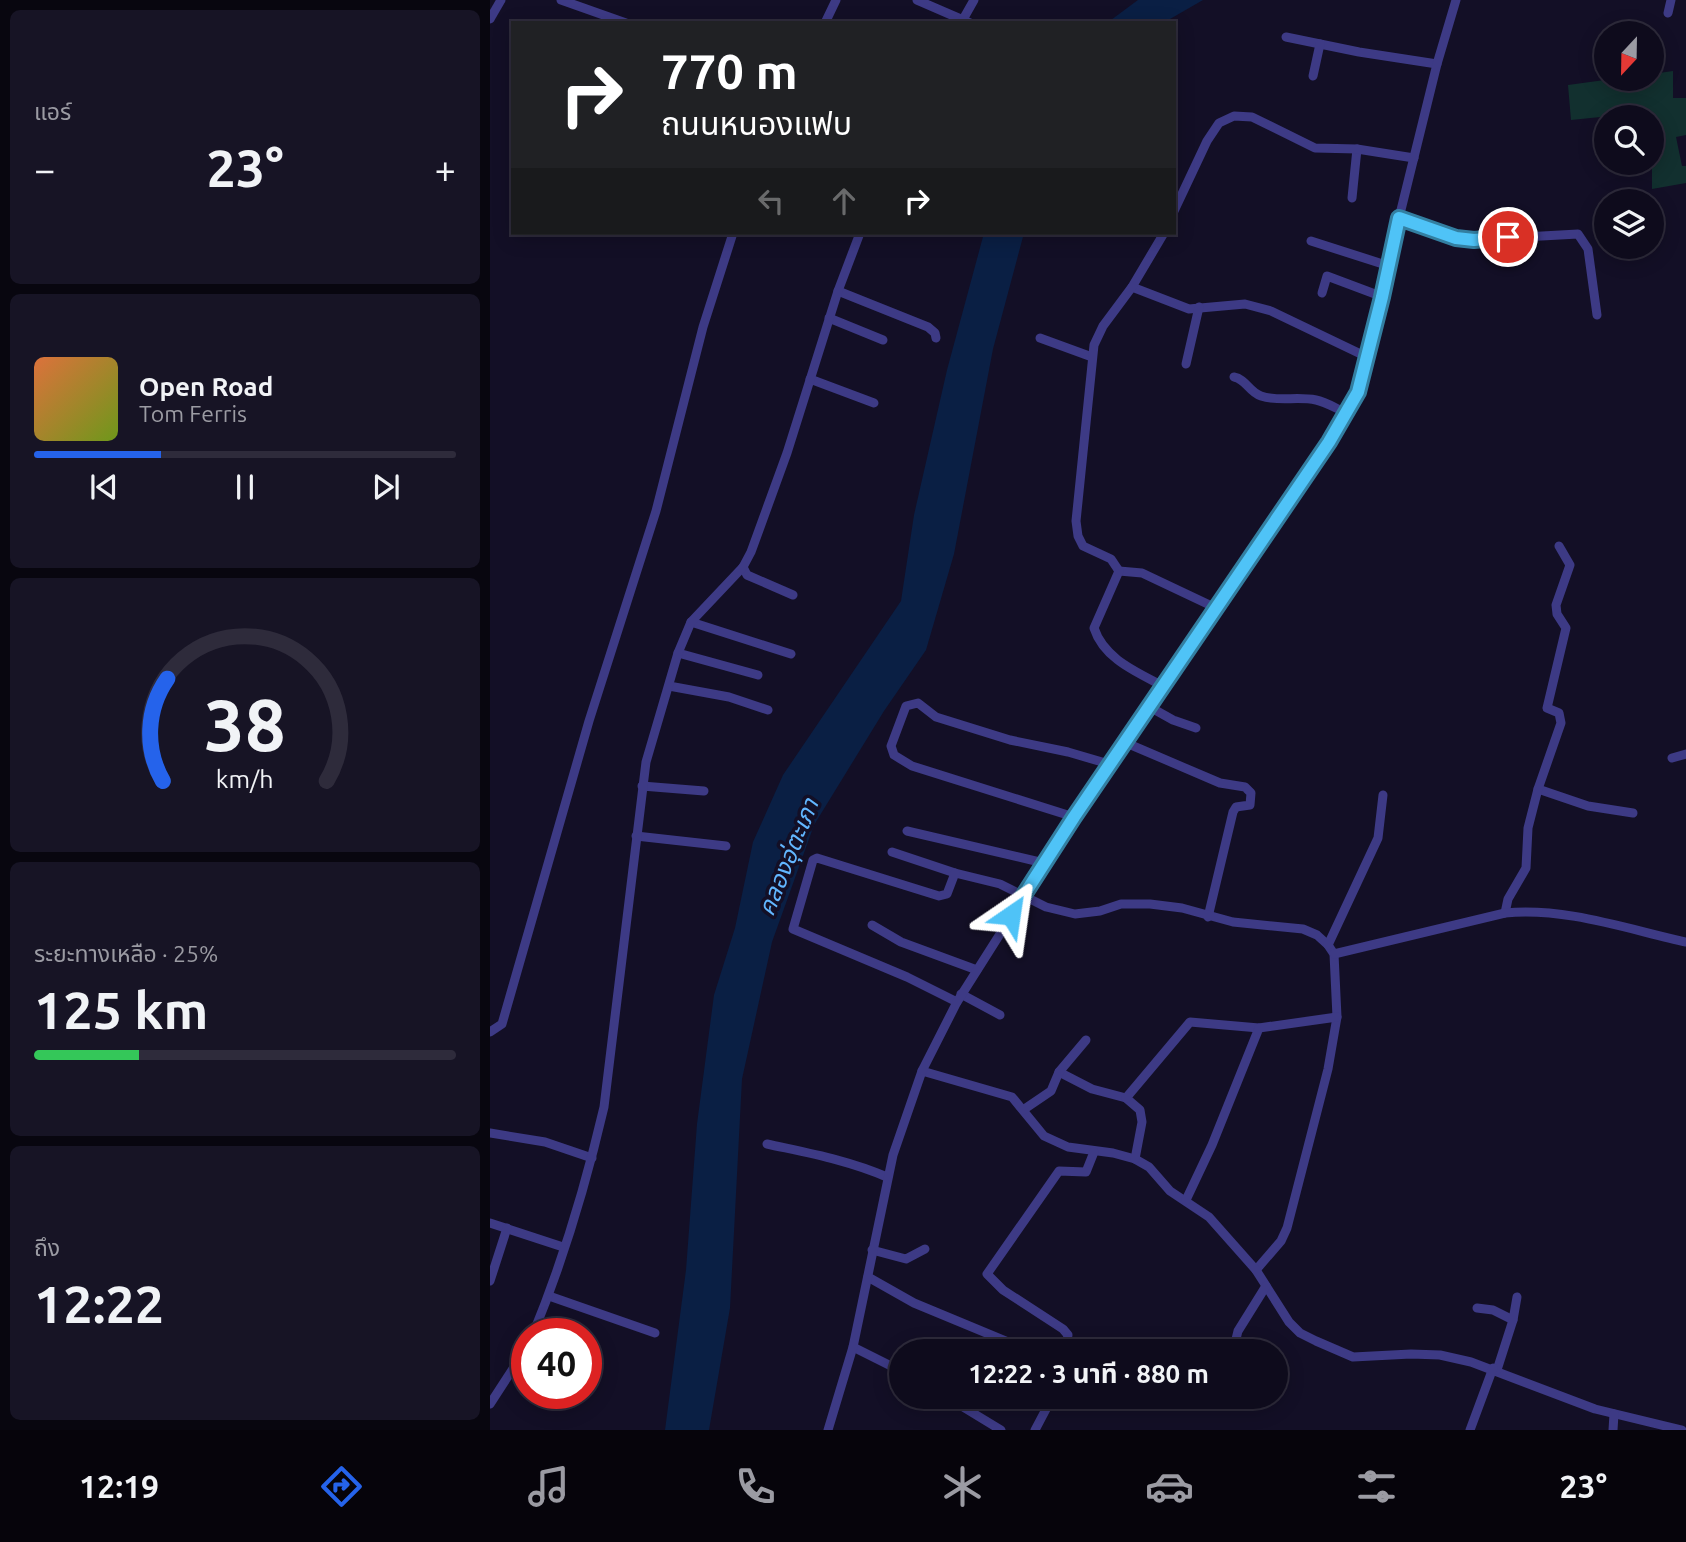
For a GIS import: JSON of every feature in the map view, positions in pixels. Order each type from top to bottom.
[{"type":"street","points":[[490,19],[501,0]]},
{"type":"street","points":[[561,0],[620,21]]},
{"type":"street","points":[[826,21],[836,0]]},
{"type":"street","points":[[917,0],[962,21]]},
{"type":"street","points":[[964,21],[974,0]]},
{"type":"street","points":[[828,1430],[853,1347],[887,1177],[922,1071],[959,998],[1074,817],[1347,413],[1358,392],[1437,64],[1456,0]]},
{"type":"street","points":[[1668,13],[1671,0]]},
{"type":"street","points":[[1286,37],[1437,64]]},
{"type":"street","points":[[1313,76],[1320,44]]},
{"type":"street","points":[[1176,207],[1207,141],[1219,123],[1234,116],[1252,117],[1315,148],[1357,149],[1414,158]]},
{"type":"street","points":[[1352,198],[1357,149]]},
{"type":"street","points":[[1399,218],[1456,238],[1474,240],[1578,234],[1588,249],[1597,315]]},
{"type":"street","points":[[490,1032],[502,1024],[589,721],[656,511],[704,327],[732,235]]},
{"type":"street","points":[[540,1318],[592,1158],[604,1107],[642,786],[646,762],[678,653],[691,622],[743,568],[760,527],[859,235]]},
{"type":"street","points":[[1119,571],[1111,559],[1083,547],[1076,521],[1092,357],[1103,326],[1132,287],[1163,235]]},
{"type":"street","points":[[1311,241],[1389,266]]},
{"type":"street","points":[[1322,293],[1327,276],[1382,297]]},
{"type":"street","points":[[1132,287],[1189,309],[1245,304],[1271,311],[1367,357]]},
{"type":"street","points":[[838,291],[928,327],[935,333],[936,338]]},
{"type":"street","points":[[1186,364],[1199,307]]},
{"type":"street","points":[[829,318],[883,340]]},
{"type":"street","points":[[1040,338],[1092,357]]},
{"type":"street","points":[[1234,377],[1240,378],[1258,395],[1278,400],[1318,400],[1347,413]]},
{"type":"street","points":[[810,379],[874,403]]},
{"type":"street","points":[[1504,913],[1508,899],[1526,868],[1528,828],[1562,718],[1559,713],[1547,708],[1566,628],[1557,614],[1556,605],[1570,565],[1559,546]]},
{"type":"street","points":[[743,568],[747,575],[793,595]]},
{"type":"street","points":[[1119,571],[1142,573],[1216,608]]},
{"type":"street","points":[[1119,571],[1094,628],[1096,634],[1116,660],[1163,686]]},
{"type":"street","points":[[691,622],[791,654]]},
{"type":"street","points":[[678,653],[758,675]]},
{"type":"street","points":[[669,686],[729,697],[768,710]]},
{"type":"street","points":[[1074,817],[912,766],[894,755],[891,746],[906,706],[918,703],[936,717],[1010,740],[1110,764]]},
{"type":"street","points":[[1148,706],[1173,720],[1196,728]]},
{"type":"street","points":[[1125,742],[1220,783],[1245,787],[1251,793],[1250,805],[1236,807],[1233,812],[1208,917]]},
{"type":"street","points":[[1672,758],[1686,754]]},
{"type":"street","points":[[642,786],[704,791]]},
{"type":"street","points":[[1538,789],[1578,804],[1633,813]]},
{"type":"street","points":[[1328,945],[1378,838],[1383,795]]},
{"type":"street","points":[[907,831],[1044,863]]},
{"type":"street","points":[[636,836],[726,846]]},
{"type":"street","points":[[892,852],[955,873],[1000,884],[1046,907],[1075,914],[1100,911],[1121,904],[1150,904],[1182,908],[1233,922],[1303,929],[1317,935],[1328,945],[1334,954],[1337,1017],[1328,1069],[1287,1228],[1281,1241],[1256,1270]]},
{"type":"street","points":[[955,873],[947,894],[939,896],[817,858],[813,860],[793,929],[1000,1015]]},
{"type":"street","points":[[1334,954],[1504,913],[1530,911],[1564,914],[1686,942]]},
{"type":"street","points":[[872,925],[901,942],[977,970]]},
{"type":"street","points":[[1126,1098],[1190,1022],[1259,1028],[1337,1017]]},
{"type":"street","points":[[1186,1200],[1212,1145],[1259,1028]]},
{"type":"street","points":[[1023,1110],[1051,1091],[1059,1072],[1086,1040]]},
{"type":"street","points":[[922,1071],[1012,1097],[1044,1136],[1068,1147],[1113,1153],[1135,1159],[1149,1167],[1170,1191],[1209,1217],[1256,1270],[1289,1322],[1300,1334],[1353,1357],[1440,1355],[1495,1369],[1595,1409],[1682,1430]]},
{"type":"street","points":[[1059,1072],[1097,1091],[1126,1098],[1140,1110],[1135,1159]]},
{"type":"street","points":[[490,1133],[545,1142],[592,1158]]},
{"type":"street","points":[[767,1144],[838,1160],[887,1177]]},
{"type":"street","points":[[1067,1339],[1068,1335],[1063,1329],[1003,1290],[987,1274],[1059,1171],[1086,1172],[1094,1152]]},
{"type":"street","points":[[490,1223],[563,1247]]},
{"type":"street","points":[[490,1281],[507,1228]]},
{"type":"street","points":[[873,1250],[906,1259],[925,1249]]},
{"type":"street","points":[[868,1278],[926,1308],[1001,1339]]},
{"type":"street","points":[[1236,1339],[1238,1331],[1266,1286]]},
{"type":"street","points":[[549,1296],[655,1333]]},
{"type":"street","points":[[1470,1430],[1513,1320],[1517,1297]]},
{"type":"street","points":[[1477,1308],[1493,1310],[1513,1320]]},
{"type":"street","points":[[853,1347],[889,1365]]},
{"type":"street","points":[[490,1404],[511,1372]]},
{"type":"street","points":[[966,1409],[1001,1430]]},
{"type":"street","points":[[1035,1430],[1046,1409]]},
{"type":"street","points":[[1613,1430],[1614,1414]]},
{"type":"green space","points":[[1673,71],[1673,98],[1686,98],[1686,135],[1676,137],[1682,166],[1686,166],[1686,183],[1652,189],[1652,175],[1664,175],[1664,105],[1594,105],[1594,118],[1571,120],[1568,85],[1594,81],[1594,91],[1664,91],[1664,72]]},
{"type":"water","points":[[1138,0],[1203,0],[1166,21],[1110,21]]},
{"type":"water","name":"คลองอุ่ตะเภา","points":[[983,235],[1023,235],[993,349],[954,554],[926,650],[884,711],[814,825],[772,942],[742,1079],[730,1308],[709,1430],[665,1430],[686,1270],[697,1124],[714,995],[735,928],[753,842],[783,775],[901,601],[914,515],[947,370]]},
{"type":"route","points":[[1011,915],[1350,407],[1358,392],[1399,218],[1456,238],[1474,240],[1508,237]]}]
